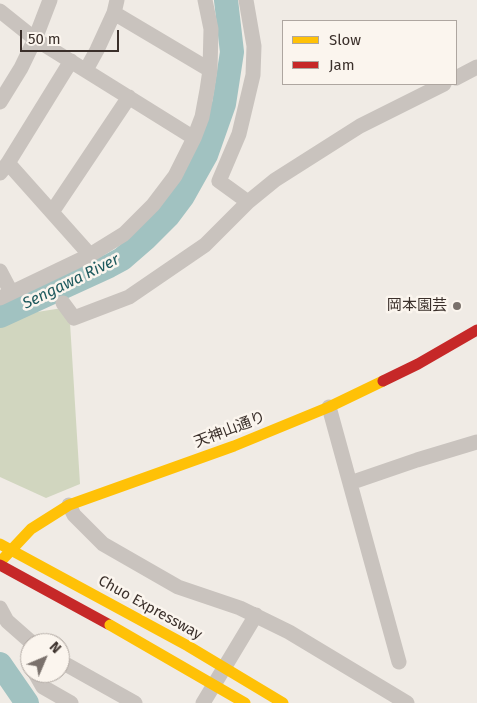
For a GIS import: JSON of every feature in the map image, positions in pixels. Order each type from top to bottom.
[{"type":"main road","name":"天神山通り","points":[[0,564],[31,529],[69,505],[234,446],[329,406],[418,364],[477,330]]},
{"type":"main road","name":"Chuo Expressway","points":[[0,544],[188,646],[283,703]]},
{"type":"main road","points":[[0,564],[246,703]]},
{"type":"street","points":[[0,102],[21,68],[35,39],[50,0]]},
{"type":"street","points":[[0,270],[6,295],[90,255],[124,234],[153,205],[175,176],[202,117],[210,70],[211,29],[205,0]]},
{"type":"street","points":[[246,0],[254,46],[253,75],[239,134],[219,181],[248,202]]},
{"type":"street","points":[[86,70],[97,50],[115,6],[210,70]]},
{"type":"street","points":[[0,10],[35,39],[194,138]]},
{"type":"street","points":[[71,61],[4,168],[52,212],[90,255]]},
{"type":"street","points":[[457,77],[477,67]]},
{"type":"street","points":[[63,303],[74,318],[129,297],[205,245],[248,202],[275,180],[360,126],[442,85]]},
{"type":"street","points":[[52,212],[129,97]]},
{"type":"street","points":[[329,406],[400,662]]},
{"type":"street","points":[[350,483],[477,442]]},
{"type":"street","points":[[69,505],[74,515],[103,544],[178,587],[256,615],[317,648],[406,703]]},
{"type":"street","points":[[0,608],[7,621],[21,633]]},
{"type":"street","points":[[204,703],[256,615]]},
{"type":"street","points":[[70,667],[132,702]]},
{"type":"street","points":[[41,683],[43,687],[71,703]]},
{"type":"green space","points":[[69,307],[80,484],[46,498],[0,477],[0,324],[24,314]]},
{"type":"waterway","name":"Sengawa River","points":[[0,316],[122,259],[168,216],[183,196],[206,155],[224,104],[232,52],[226,0]]},
{"type":"waterway","points":[[0,664],[27,703]]},
{"type":"traffic: slow","points":[[2,560],[31,529],[69,505],[234,446],[329,407],[383,381]]},
{"type":"traffic: slow","points":[[0,544],[188,646],[283,703]]},
{"type":"traffic: slow","points":[[110,625],[245,703]]},
{"type":"traffic: jam","points":[[383,381],[418,364],[477,330]]},
{"type":"traffic: jam","points":[[0,565],[108,624]]},
{"type":"place","name":"岡本園芸","points":[[457,306]]}]
